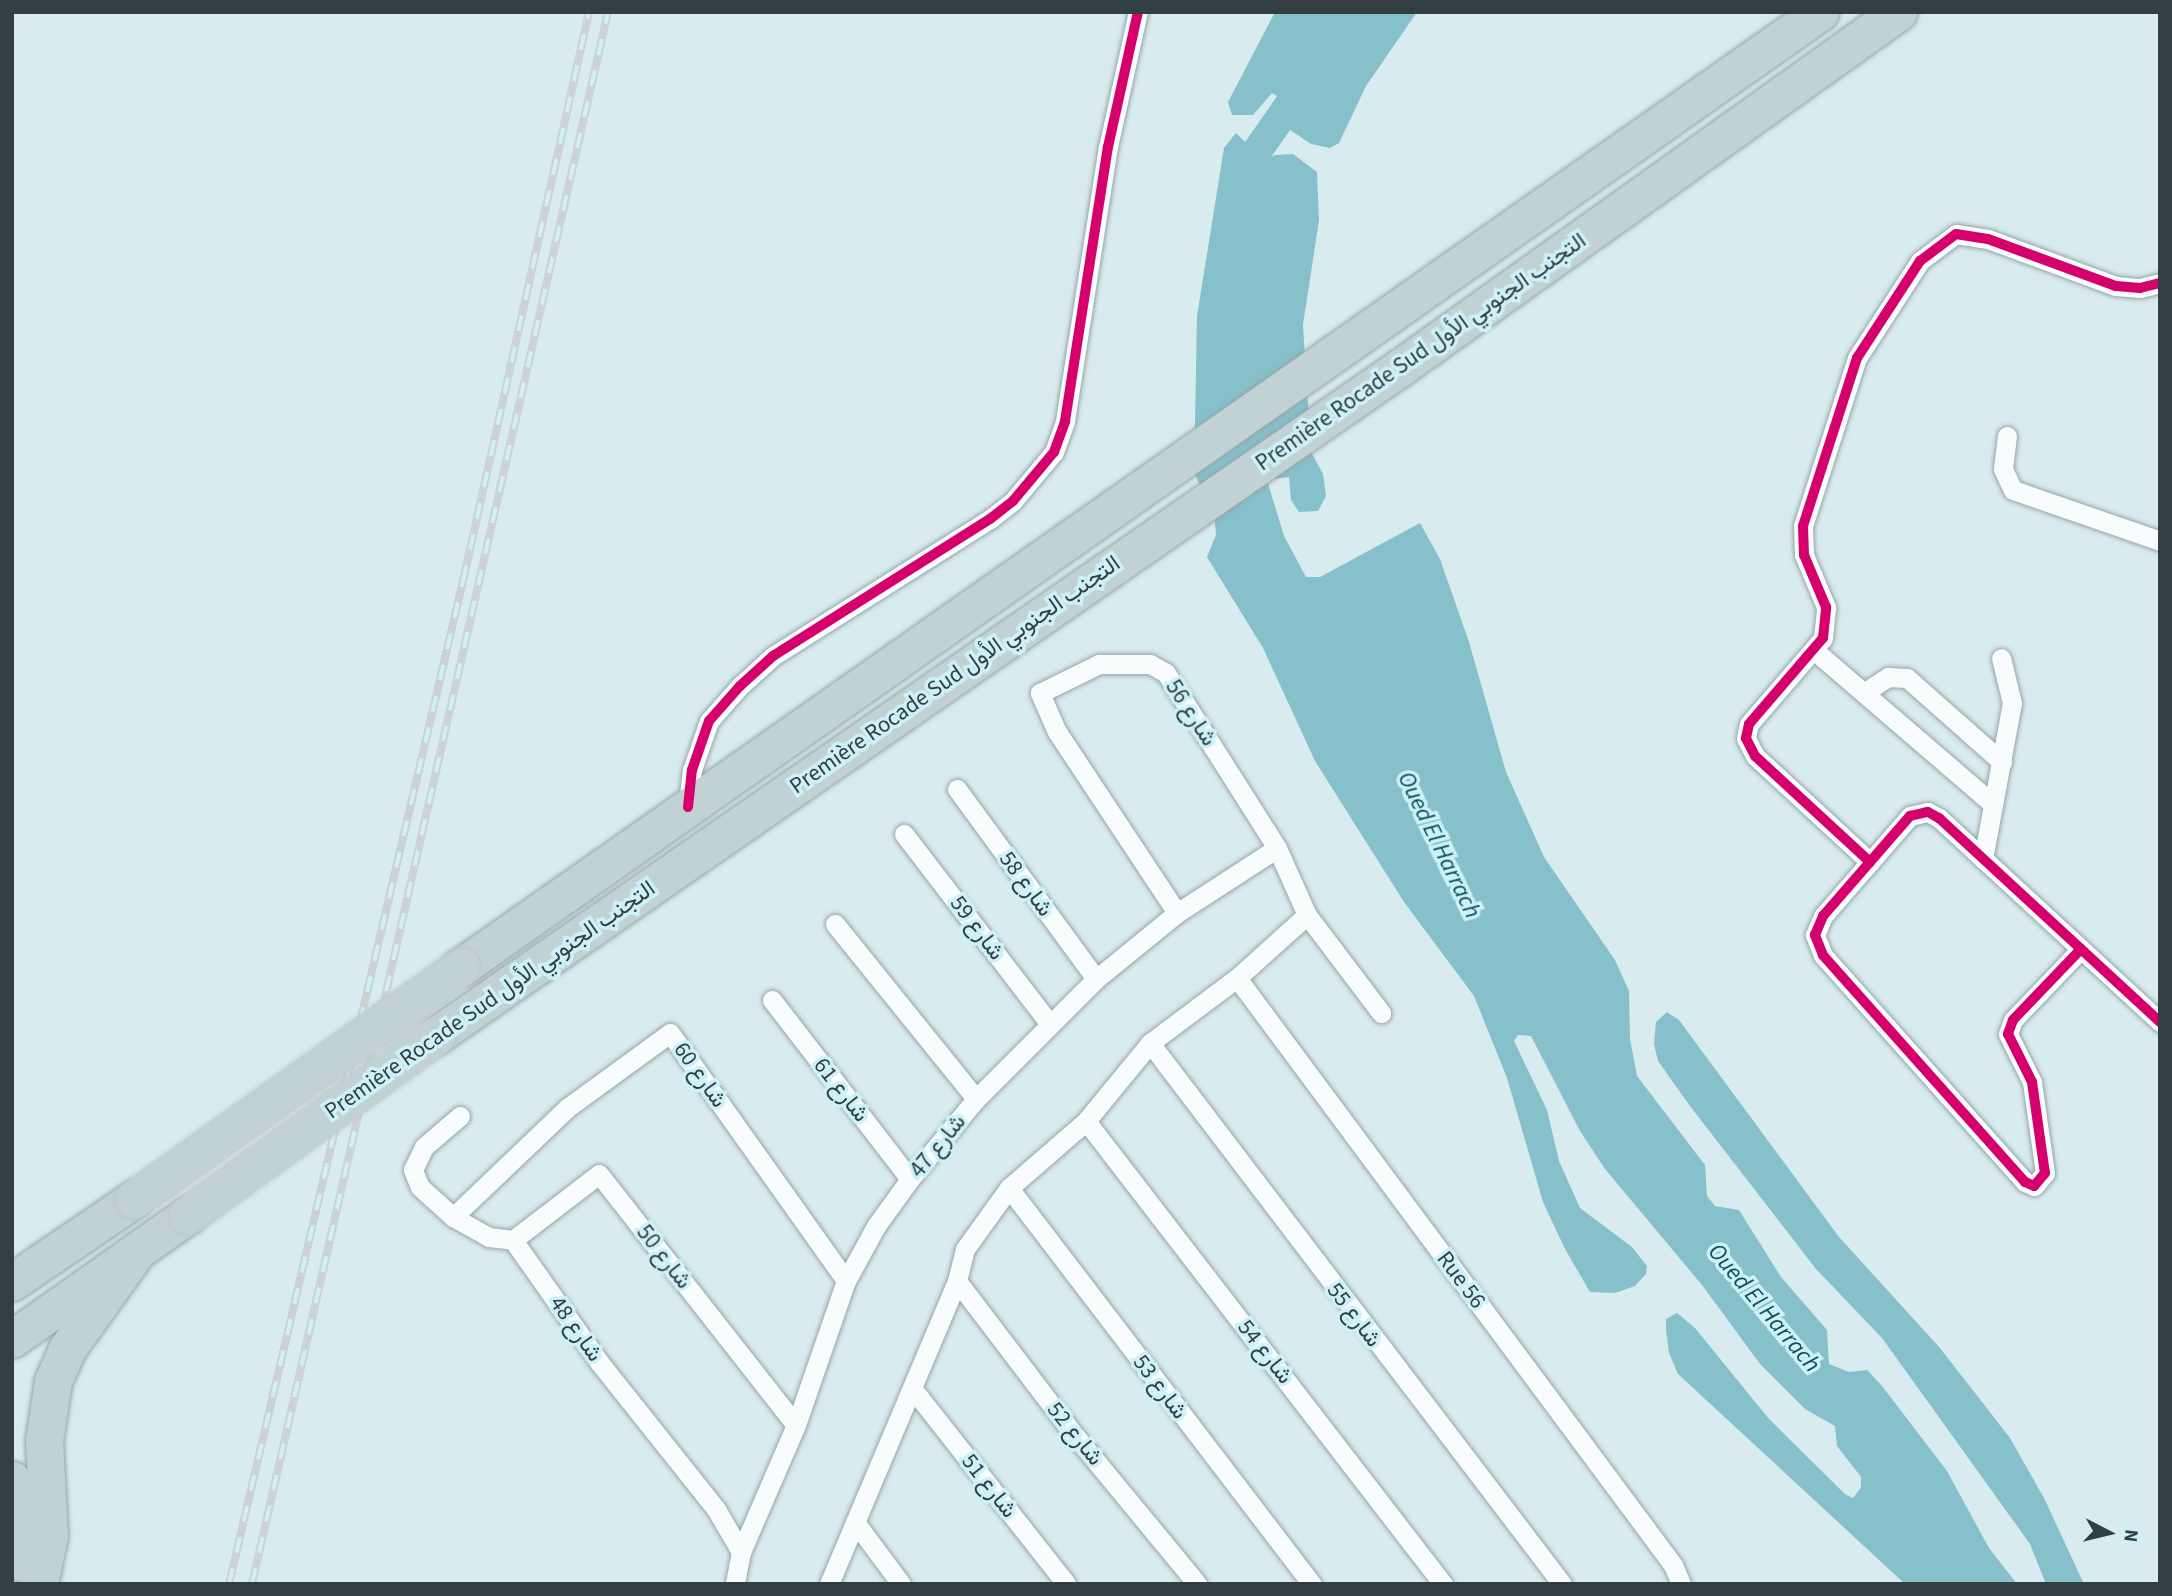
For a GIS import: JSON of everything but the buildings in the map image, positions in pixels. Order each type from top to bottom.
[{"type":"highway","name":"Première Rocade Sud التجنب الجنوبي الأول","points":[[12,1282],[134,1199],[688,807],[857,693],[1821,12]]},
{"type":"highway","name":"Première Rocade Sud التجنب الجنوبي الأول","points":[[12,1339],[437,1035],[1390,375],[1898,12]]},
{"type":"highway","points":[[12,1265],[134,1199]]},
{"type":"highway","points":[[39,1584],[49,1535],[44,1441],[52,1381],[67,1349],[138,1250]]},
{"type":"highway","points":[[12,1480],[28,1530],[16,1584]]},
{"type":"street","points":[[688,807],[692,770],[709,721],[740,686],[773,656],[990,519],[1020,494],[1055,452],[1065,421],[1108,147],[1138,12]]},
{"type":"street","points":[[1870,862],[1747,745],[1749,724],[1815,651],[1826,628],[1826,607],[1804,555],[1803,526],[1857,358],[1932,249],[1956,234],[1972,236],[2116,286],[2140,288],[2160,283]]},
{"type":"street","points":[[2007,436],[2004,477],[2019,495],[2160,541]]},
{"type":"street","points":[[1815,651],[1993,804]]},
{"type":"street","points":[[1983,859],[2012,704],[2001,658]]},
{"type":"street","name":"شارع 56","points":[[1177,913],[1056,733],[1040,693],[1099,664],[1150,664],[1166,673],[1277,848],[1307,915],[1381,1013]]},
{"type":"street","points":[[1864,693],[1888,677],[1907,678],[2002,762]]},
{"type":"street","name":"شارع 58","points":[[957,789],[1096,979]]},
{"type":"street","points":[[2081,949],[2010,1027],[2009,1042],[2032,1082],[2045,1173],[2039,1184],[2031,1185],[1818,947],[1817,924],[1910,816],[1922,811],[1934,814],[2081,949],[2160,1022]]},
{"type":"street","name":"شارع 59","points":[[904,834],[1049,1023]]},
{"type":"street","name":"شارع 47","points":[[741,1552],[796,1425],[846,1281],[876,1226],[911,1179],[976,1099],[1049,1023],[1096,979],[1177,913],[1277,848]]},
{"type":"street","points":[[829,1584],[957,1280],[965,1249],[1009,1188],[1086,1121],[1150,1043],[1237,978],[1307,915]]},
{"type":"street","points":[[835,924],[976,1099]]},
{"type":"street","name":"Rue 56","points":[[1237,978],[1673,1565],[1681,1584]]},
{"type":"street","name":"شارع 61","points":[[772,1000],[911,1179]]},
{"type":"street","name":"شارع 60","points":[[453,1217],[567,1108],[670,1033],[846,1281]]},
{"type":"street","name":"شارع 55","points":[[1150,1043],[1562,1584]]},
{"type":"street","points":[[460,1116],[424,1147],[413,1170],[420,1187],[453,1217],[489,1237],[513,1240]]},
{"type":"street","name":"شارع 54","points":[[1086,1121],[1443,1584]]},
{"type":"street","name":"شارع 50","points":[[513,1240],[598,1174],[796,1425]]},
{"type":"street","name":"شارع 53","points":[[1009,1188],[1312,1584]]},
{"type":"street","name":"شارع 48","points":[[513,1240],[599,1362],[716,1509],[741,1552]]},
{"type":"street","name":"شارع 52","points":[[957,1280],[1076,1437],[1197,1584]]},
{"type":"street","name":"شارع 51","points":[[912,1388],[1066,1584]]},
{"type":"street","points":[[855,1522],[901,1584]]},
{"type":"street","points":[[735,1584],[741,1552]]},
{"type":"water","points":[[1275,12],[1417,12],[1366,86],[1339,143],[1330,148],[1311,144],[1278,122],[1290,104],[1272,93],[1253,115],[1232,115],[1228,102]]},
{"type":"water","points":[[1236,133],[1264,160],[1275,155],[1293,154],[1317,172],[1319,220],[1303,325],[1311,452],[1323,474],[1326,496],[1318,511],[1299,512],[1291,500],[1289,477],[1267,480],[1284,536],[1306,577],[1320,577],[1420,523],[1440,559],[1469,642],[1506,772],[1544,857],[1615,960],[1629,991],[1630,1039],[1637,1076],[1705,1165],[1707,1196],[1715,1206],[1739,1210],[1781,1277],[1827,1330],[1829,1364],[1849,1372],[1867,1370],[1882,1386],[1947,1471],[1989,1548],[2017,1584],[1905,1584],[1678,1374],[1669,1353],[1666,1330],[1666,1319],[1677,1313],[1695,1328],[1769,1419],[1845,1494],[1853,1498],[1861,1487],[1861,1477],[1837,1446],[1835,1426],[1805,1409],[1760,1364],[1702,1285],[1605,1169],[1580,1131],[1531,1036],[1518,1035],[1514,1041],[1547,1110],[1559,1161],[1580,1208],[1632,1247],[1647,1266],[1646,1274],[1635,1286],[1615,1293],[1590,1292],[1565,1249],[1543,1202],[1507,1078],[1474,996],[1404,902],[1315,761],[1263,648],[1207,557],[1216,535],[1214,513],[1194,473],[1197,316],[1224,148]]},
{"type":"water","points":[[1667,1012],[1679,1020],[1839,1237],[1940,1348],[2010,1438],[2044,1498],[2084,1584],[2046,1584],[2030,1544],[1882,1338],[1816,1269],[1690,1106],[1658,1061],[1654,1044],[1656,1022]]},
{"type":"waterway","name":"Oued El Harrach","points":[[1241,192],[1255,154],[1354,12]]},
{"type":"railway","points":[[229,1584],[463,581],[589,12]]},
{"type":"railway","points":[[252,1584],[608,12]]},
{"type":"cycle path","points":[[688,807],[692,770],[709,721],[740,686],[773,656],[990,519],[1013,501],[1054,452],[1065,421],[1108,147],[1138,12]]},
{"type":"cycle path","points":[[1870,862],[1755,756],[1746,738],[1749,724],[1823,638],[1826,607],[1804,555],[1803,526],[1857,358],[1920,261],[1956,234],[1988,239],[2116,286],[2140,288],[2160,283]]},
{"type":"cycle path","points":[[2081,949],[2013,1020],[2008,1034],[2032,1082],[2045,1173],[2034,1186],[2025,1182],[1823,955],[1815,935],[1823,916],[1910,816],[1928,812],[1939,818],[2160,1022]]}]
